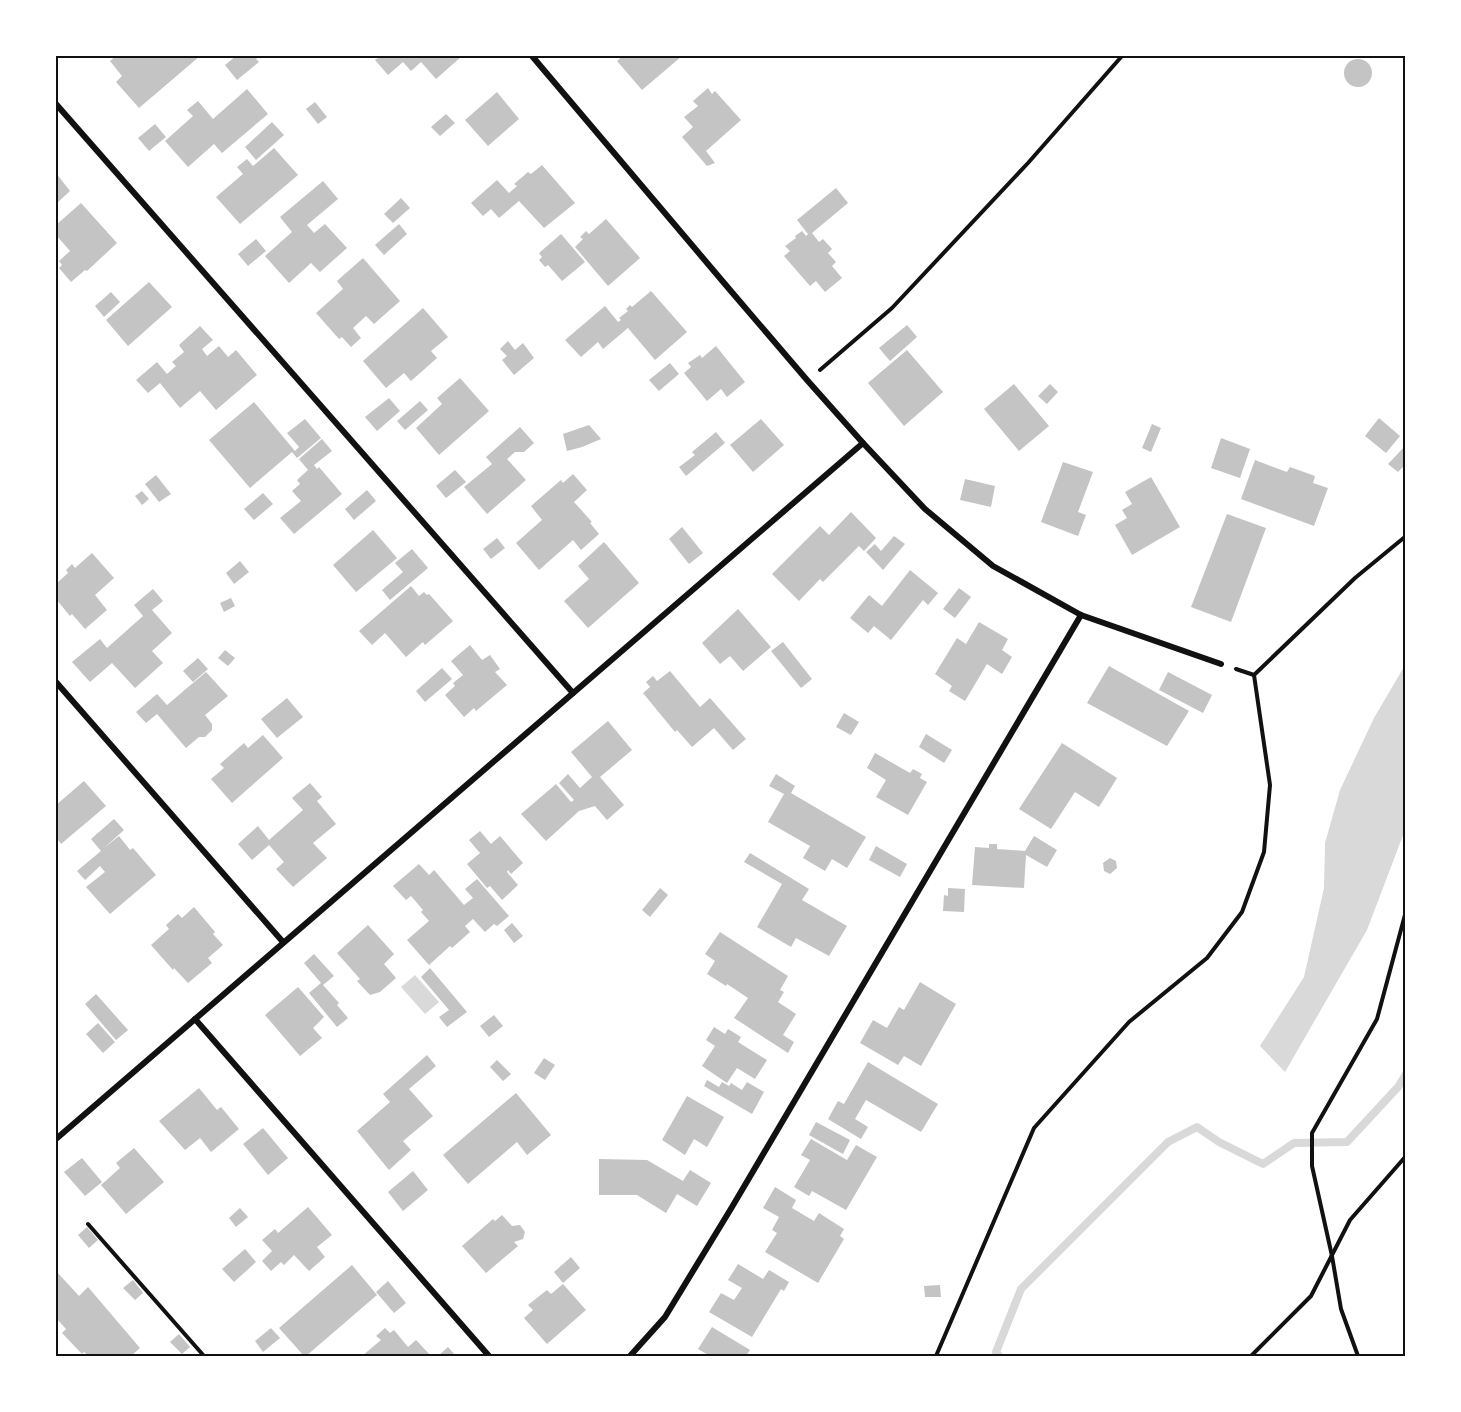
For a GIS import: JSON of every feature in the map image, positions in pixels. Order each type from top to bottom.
[{"type":"street","points":[[532,56],[807,380],[925,508],[993,566],[1081,615],[1221,664]]},
{"type":"street","points":[[56,104],[573,693]]},
{"type":"street","points":[[56,1139],[863,443]]},
{"type":"street","points":[[630,1356],[665,1317],[728,1215],[1081,615]]},
{"type":"street","points":[[56,682],[284,942]]},
{"type":"street","points":[[195,1019],[489,1356]]},
{"type":"path","points":[[807,380],[892,308],[1028,163],[1122,56]]},
{"type":"path","points":[[936,1356],[1034,1128],[1130,1022],[1207,958],[1242,912],[1264,852],[1270,785],[1254,675],[1355,578],[1406,536]]},
{"type":"path","points":[[1358,1356],[1341,1309],[1312,1166],[1312,1133],[1377,1019],[1406,911]]},
{"type":"path","points":[[1251,1356],[1311,1296],[1350,1220],[1406,1156]]},
{"type":"path","points":[[88,1224],[204,1356]]},
{"type":"shaded area","points":[[1405,665],[1405,830],[1367,930],[1285,1072],[1260,1046],[1304,977],[1324,888],[1325,843],[1340,790],[1374,718]]},
{"type":"shaded area","points":[[415,975],[439,1002],[425,1014],[401,987]]},
{"type":"building","points":[[116,56],[200,56],[139,108],[116,82],[122,76],[110,61]]},
{"type":"building","points":[[236,56],[260,56],[256,59],[259,62],[237,80],[225,65]]},
{"type":"building","points":[[381,56],[462,56],[436,79],[421,62],[411,71],[403,62],[388,75],[375,60]]},
{"type":"building","points":[[623,56],[682,56],[642,90],[617,61]]},
{"type":"building","points":[[1358,59],[1368,63],[1372,73],[1368,83],[1358,87],[1348,83],[1344,73],[1348,63]]},
{"type":"building","points":[[708,88],[712,94],[715,91],[741,120],[706,151],[715,163],[707,166],[682,137],[693,127],[684,117],[698,106],[693,101]]},
{"type":"building","points":[[247,89],[268,114],[222,153],[214,144],[188,167],[165,141],[193,116],[187,110],[198,101],[213,119]]},
{"type":"building","points":[[497,92],[519,119],[488,146],[465,120]]},
{"type":"building","points":[[315,102],[327,117],[318,124],[306,109]]},
{"type":"building","points":[[446,114],[455,123],[440,136],[431,127]]},
{"type":"building","points":[[272,122],[284,135],[256,160],[245,147]]},
{"type":"building","points":[[155,124],[166,137],[149,151],[138,138]]},
{"type":"building","points":[[274,148],[298,175],[240,224],[216,197],[243,174],[237,167],[247,159],[253,166]]},
{"type":"building","points":[[542,165],[575,203],[544,228],[519,201],[499,218],[491,209],[483,216],[471,203],[497,180],[509,193],[517,186],[514,184],[528,172],[531,174]]},
{"type":"building","points":[[56,173],[70,191],[56,204]]},
{"type":"building","points":[[323,181],[338,199],[307,225],[314,233],[325,224],[347,248],[320,272],[311,263],[289,283],[265,256],[292,232],[280,217]]},
{"type":"building","points":[[836,188],[848,203],[812,233],[819,242],[823,239],[832,249],[828,253],[836,262],[832,266],[842,278],[825,292],[816,281],[810,286],[784,256],[790,251],[785,246],[802,231],[806,236],[808,234],[797,220]]},
{"type":"building","points":[[401,198],[410,208],[393,223],[384,214]]},
{"type":"building","points":[[81,203],[117,243],[87,271],[85,270],[71,282],[59,268],[62,265],[59,261],[70,251],[56,235],[56,225]]},
{"type":"building","points":[[606,219],[640,258],[608,286],[575,247],[583,239],[580,237],[586,231],[589,234]]},
{"type":"building","points":[[399,224],[407,234],[384,255],[375,245]]},
{"type":"building","points":[[561,234],[585,262],[562,281],[548,265],[545,267],[539,260],[542,257],[539,253]]},
{"type":"building","points":[[256,239],[266,251],[248,266],[238,254]]},
{"type":"building","points":[[363,258],[400,301],[374,324],[366,316],[353,328],[361,338],[351,347],[342,337],[339,339],[316,313],[343,289],[337,281]]},
{"type":"building","points":[[149,282],[172,307],[128,346],[106,320]]},
{"type":"building","points":[[651,291],[687,332],[655,360],[628,328],[603,349],[598,342],[581,357],[565,340],[605,306],[618,322],[621,320],[619,318],[628,311],[626,309],[630,305],[632,307]]},
{"type":"building","points":[[111,292],[120,302],[104,317],[95,306]]},
{"type":"building","points":[[423,308],[448,337],[431,351],[437,358],[411,381],[404,373],[386,388],[363,361]]},
{"type":"building","points":[[907,325],[917,337],[890,361],[879,348]]},
{"type":"building","points":[[200,326],[213,340],[202,349],[207,356],[219,346],[228,357],[236,350],[257,375],[216,410],[200,391],[180,408],[160,383],[148,393],[136,380],[157,362],[167,374],[176,366],[172,362],[184,352],[179,345]]},
{"type":"building","points":[[508,341],[515,350],[523,343],[534,358],[514,375],[502,360],[507,356],[500,349]]},
{"type":"building","points":[[716,346],[745,382],[727,397],[721,389],[707,401],[684,373],[691,367],[688,363],[700,355],[702,358]]},
{"type":"building","points":[[907,350],[943,392],[904,426],[868,383]]},
{"type":"building","points":[[670,363],[679,374],[659,391],[649,380]]},
{"type":"building","points":[[460,378],[489,411],[439,455],[416,428],[442,404],[437,398]]},
{"type":"building","points":[[1014,384],[1049,426],[1019,451],[984,409]]},
{"type":"building","points":[[1050,384],[1058,392],[1047,404],[1038,396]]},
{"type":"building","points":[[389,398],[400,411],[377,431],[365,417]]},
{"type":"building","points":[[420,401],[428,410],[405,430],[397,421]]},
{"type":"building","points":[[254,402],[295,451],[299,447],[287,433],[305,419],[321,438],[297,458],[292,452],[250,488],[209,440]]},
{"type":"building","points":[[1379,418],[1400,436],[1386,453],[1365,436]]},
{"type":"building","points":[[761,419],[784,445],[753,472],[730,445]]},
{"type":"building","points":[[1152,424],[1161,428],[1151,452],[1142,448]]},
{"type":"building","points":[[589,425],[601,439],[567,451],[563,434]]},
{"type":"building","points":[[520,427],[534,443],[524,452],[515,452],[507,459],[526,480],[487,514],[464,487],[492,464],[486,457]]},
{"type":"building","points":[[716,432],[725,443],[686,476],[679,467],[695,455],[692,452]]},
{"type":"building","points":[[1221,438],[1250,449],[1240,478],[1211,468]]},
{"type":"building","points":[[322,439],[332,451],[314,465],[317,469],[319,467],[342,494],[294,534],[280,518],[301,501],[292,491],[300,484],[297,480],[308,470],[299,459]]},
{"type":"building","points":[[1406,445],[1406,464],[1398,472],[1388,464]]},
{"type":"building","points":[[1255,460],[1287,472],[1290,467],[1315,476],[1313,483],[1328,488],[1314,526],[1241,499]]},
{"type":"building","points":[[1063,462],[1093,472],[1078,512],[1086,515],[1078,536],[1041,522]]},
{"type":"building","points":[[455,470],[466,482],[446,498],[436,486]]},
{"type":"building","points":[[573,474],[587,490],[574,502],[592,522],[590,523],[599,534],[581,550],[573,540],[539,570],[516,543],[542,520],[531,506],[561,480],[563,483]]},
{"type":"building","points":[[156,475],[171,494],[159,502],[145,484]]},
{"type":"building","points":[[1151,477],[1180,527],[1132,555],[1115,525],[1127,518],[1122,510],[1132,504],[1125,492]]},
{"type":"building","points":[[965,479],[995,486],[991,507],[960,500]]},
{"type":"building","points":[[367,490],[376,501],[354,520],[345,509]]},
{"type":"building","points":[[142,491],[149,499],[142,505],[135,496]]},
{"type":"building","points":[[263,493],[273,504],[254,520],[244,509]]},
{"type":"building","points":[[851,512],[876,538],[864,551],[859,546],[823,582],[820,579],[799,601],[772,574],[820,526],[829,535]]},
{"type":"building","points":[[1227,514],[1266,528],[1231,622],[1191,607]]},
{"type":"building","points":[[682,527],[703,553],[689,564],[669,539]]},
{"type":"building","points":[[373,530],[397,558],[356,592],[333,565]]},
{"type":"building","points":[[894,536],[905,544],[883,570],[866,552],[875,544],[881,551]]},
{"type":"building","points":[[497,538],[505,548],[491,559],[483,549]]},
{"type":"building","points":[[604,542],[639,583],[588,628],[564,601],[589,579],[578,566]]},
{"type":"building","points":[[412,549],[428,568],[390,600],[382,590],[403,572],[395,563]]},
{"type":"building","points":[[92,553],[114,578],[95,595],[107,610],[85,629],[56,599],[56,584],[68,573],[66,570],[72,564],[75,568]]},
{"type":"building","points":[[240,561],[249,572],[234,584],[226,573]]},
{"type":"building","points":[[910,570],[938,593],[928,605],[923,600],[891,640],[874,626],[868,633],[850,618],[869,595],[882,606]]},
{"type":"building","points":[[411,586],[419,596],[424,592],[429,594],[453,621],[425,645],[423,642],[406,657],[385,633],[372,645],[359,631]]},
{"type":"building","points":[[959,588],[971,597],[955,618],[943,609]]},
{"type":"building","points":[[153,589],[163,601],[152,610],[172,633],[152,651],[163,663],[135,688],[112,663],[90,682],[72,662],[100,639],[107,648],[143,616],[134,605]]},
{"type":"building","points":[[231,598],[235,606],[224,612],[220,603]]},
{"type":"building","points":[[738,609],[771,647],[743,671],[730,656],[720,664],[702,643]]},
{"type":"building","points":[[979,622],[1008,639],[1002,650],[1012,657],[1002,674],[987,664],[965,701],[949,691],[952,686],[935,674],[957,638],[966,644]]},
{"type":"building","points":[[783,642],[812,679],[801,688],[771,651]]},
{"type":"building","points":[[470,645],[482,660],[490,655],[500,669],[495,672],[507,685],[476,711],[474,708],[464,717],[445,695],[455,686],[453,683],[463,675],[451,661]]},
{"type":"building","points":[[225,650],[235,658],[228,666],[218,658]]},
{"type":"building","points":[[198,658],[208,669],[193,682],[183,671]]},
{"type":"building","points":[[1109,666],[1189,711],[1167,746],[1087,703]]},
{"type":"building","points":[[442,668],[452,679],[425,702],[416,691]]},
{"type":"building","points":[[670,671],[700,707],[710,698],[746,739],[733,750],[714,728],[692,747],[677,730],[675,732],[643,693],[650,687],[646,682],[653,676],[657,681]]},
{"type":"building","points":[[206,672],[228,696],[205,715],[212,724],[212,730],[186,748],[157,714],[146,723],[136,712],[157,694],[167,705]]},
{"type":"building","points":[[1168,672],[1212,695],[1203,713],[1159,690]]},
{"type":"building","points":[[287,698],[303,717],[277,738],[261,719]]},
{"type":"building","points":[[844,713],[859,722],[851,735],[836,727]]},
{"type":"building","points":[[608,721],[632,750],[600,777],[624,805],[607,820],[595,806],[579,811],[546,841],[521,814],[556,784],[571,802],[574,800],[559,783],[568,774],[580,788],[592,777],[571,752]]},
{"type":"building","points":[[926,734],[952,750],[944,763],[919,747]]},
{"type":"building","points":[[263,735],[283,758],[232,803],[211,779],[224,768],[220,764],[244,743],[248,748]]},
{"type":"building","points":[[1062,743],[1117,778],[1099,807],[1075,792],[1051,829],[1019,809]]},
{"type":"building","points":[[875,753],[910,773],[913,769],[922,774],[920,778],[927,782],[908,815],[876,797],[886,780],[867,768]]},
{"type":"building","points":[[776,774],[795,786],[791,793],[866,837],[847,868],[832,859],[825,871],[803,858],[810,846],[768,822],[784,794],[769,786]]},
{"type":"building","points":[[84,781],[106,806],[61,844],[56,837],[56,805]]},
{"type":"building","points":[[310,783],[322,797],[317,801],[336,824],[313,843],[327,858],[293,887],[276,869],[284,862],[269,845],[252,860],[238,844],[258,826],[269,840],[303,810],[292,798]]},
{"type":"building","points":[[114,819],[124,830],[104,848],[119,836],[130,850],[133,848],[156,875],[110,914],[86,887],[105,872],[100,866],[85,880],[77,871],[101,851],[91,839]]},
{"type":"building","points":[[480,831],[491,844],[500,836],[523,863],[511,874],[508,870],[507,872],[518,885],[502,900],[490,886],[487,888],[467,864],[480,853],[469,840]]},
{"type":"building","points":[[1034,836],[1057,850],[1047,867],[1026,855],[1024,888],[972,885],[975,847],[989,848],[989,844],[997,844],[997,849],[1025,851]]},
{"type":"building","points":[[876,846],[907,864],[900,877],[869,860]]},
{"type":"building","points":[[750,853],[809,889],[802,900],[847,926],[829,956],[796,938],[791,947],[757,927],[782,884],[744,862]]},
{"type":"building","points":[[1110,858],[1116,861],[1117,868],[1110,874],[1104,871],[1103,863]]},
{"type":"building","points":[[419,864],[429,875],[434,870],[464,905],[473,898],[465,889],[477,879],[509,916],[485,932],[473,919],[465,926],[470,932],[429,965],[407,940],[429,921],[411,896],[406,900],[393,886]]},
{"type":"building","points":[[660,888],[668,895],[650,917],[642,910]]},
{"type":"building","points":[[948,888],[965,889],[964,912],[943,911],[944,895],[948,896]]},
{"type":"building","points":[[194,907],[223,945],[208,958],[212,963],[188,983],[151,945],[169,929],[166,925],[178,914],[182,918]]},
{"type":"building","points":[[512,923],[523,936],[514,943],[504,930]]},
{"type":"building","points":[[368,925],[394,954],[384,964],[396,978],[380,992],[370,995],[357,981],[360,979],[337,953]]},
{"type":"building","points":[[720,932],[788,976],[780,990],[784,992],[778,1002],[796,1014],[783,1035],[794,1042],[788,1053],[734,1018],[748,998],[707,974],[715,961],[705,954]]},
{"type":"building","points":[[314,954],[334,976],[323,985],[339,1003],[337,1005],[348,1018],[337,1027],[309,993],[321,983],[304,963]]},
{"type":"building","points":[[430,968],[467,1012],[447,1027],[439,1017],[449,1010],[421,977]]},
{"type":"building","points":[[920,982],[956,1004],[921,1066],[904,1056],[898,1065],[860,1043],[873,1020],[887,1028],[899,1007],[904,1010]]},
{"type":"building","points":[[298,987],[324,1017],[313,1028],[322,1038],[300,1056],[265,1015]]},
{"type":"building","points":[[96,994],[128,1030],[116,1040],[85,1004]]},
{"type":"building","points":[[494,1015],[503,1026],[489,1037],[480,1026]]},
{"type":"building","points":[[98,1023],[115,1042],[103,1053],[86,1034]]},
{"type":"building","points":[[714,1027],[725,1034],[728,1029],[741,1037],[738,1042],[767,1060],[755,1079],[737,1068],[727,1083],[702,1066],[715,1046],[706,1040]]},
{"type":"building","points":[[427,1055],[436,1066],[409,1089],[433,1116],[403,1141],[411,1150],[389,1170],[357,1131],[390,1102],[383,1094]]},
{"type":"building","points":[[544,1058],[555,1065],[545,1080],[534,1073]]},
{"type":"building","points":[[497,1060],[511,1074],[503,1081],[490,1067]]},
{"type":"building","points":[[868,1062],[938,1104],[921,1132],[866,1100],[855,1119],[868,1127],[861,1139],[828,1119],[838,1101],[844,1104]]},
{"type":"building","points":[[707,1080],[719,1087],[722,1082],[729,1086],[731,1083],[742,1090],[747,1082],[764,1092],[752,1114],[704,1086]]},
{"type":"building","points":[[199,1088],[217,1110],[221,1107],[239,1129],[211,1152],[200,1138],[185,1150],[159,1121]]},
{"type":"building","points":[[516,1093],[551,1135],[527,1155],[517,1142],[468,1184],[443,1155]]},
{"type":"building","points":[[687,1096],[724,1117],[707,1147],[694,1139],[685,1155],[662,1140]]},
{"type":"building","points":[[816,1122],[850,1140],[843,1154],[809,1135]]},
{"type":"building","points":[[263,1128],[288,1158],[268,1175],[243,1144]]},
{"type":"building","points":[[811,1139],[847,1160],[856,1145],[877,1157],[846,1210],[812,1191],[809,1196],[794,1187],[810,1160],[801,1155]]},
{"type":"building","points":[[134,1148],[164,1182],[126,1214],[101,1185],[120,1168],[116,1163]]},
{"type":"building","points":[[82,1158],[102,1182],[85,1196],[64,1172]]},
{"type":"building","points":[[599,1159],[647,1160],[683,1181],[690,1170],[711,1183],[697,1206],[677,1194],[666,1213],[637,1195],[599,1195]]},
{"type":"building","points":[[413,1171],[428,1190],[403,1211],[388,1192]]},
{"type":"building","points":[[775,1187],[796,1200],[792,1208],[814,1221],[819,1213],[844,1229],[840,1236],[844,1239],[818,1283],[765,1252],[777,1233],[772,1230],[779,1217],[763,1208]]},
{"type":"building","points":[[308,1207],[332,1235],[317,1247],[325,1257],[309,1271],[294,1255],[284,1265],[281,1262],[271,1271],[262,1261],[272,1251],[262,1240],[275,1229],[278,1233]]},
{"type":"building","points":[[240,1208],[248,1217],[236,1227],[229,1218]]},
{"type":"building","points":[[502,1215],[512,1226],[520,1225],[525,1232],[523,1239],[514,1242],[518,1246],[486,1273],[462,1246],[493,1219],[495,1221]]},
{"type":"building","points":[[87,1227],[98,1240],[89,1248],[78,1235]]},
{"type":"building","points":[[245,1249],[256,1262],[234,1282],[222,1269]]},
{"type":"building","points":[[571,1257],[580,1268],[563,1283],[554,1272]]},
{"type":"building","points":[[738,1264],[763,1279],[769,1270],[789,1282],[784,1291],[781,1289],[752,1337],[709,1312],[721,1293],[734,1300],[742,1288],[728,1280]]},
{"type":"building","points":[[352,1265],[377,1295],[304,1356],[279,1328]]},
{"type":"building","points":[[56,1271],[79,1296],[88,1287],[140,1348],[131,1356],[89,1356],[84,1352],[82,1354],[62,1333],[66,1329],[56,1318],[58,1314],[56,1311]]},
{"type":"building","points":[[133,1280],[143,1293],[135,1300],[123,1288]]},
{"type":"building","points":[[388,1281],[406,1303],[394,1313],[376,1292]]},
{"type":"building","points":[[563,1284],[586,1310],[547,1344],[524,1318],[533,1310],[528,1305],[547,1290],[551,1294]]},
{"type":"building","points":[[940,1285],[941,1297],[925,1297],[924,1286]]},
{"type":"building","points":[[712,1327],[750,1350],[746,1356],[710,1356],[698,1349]]},
{"type":"building","points":[[271,1328],[280,1338],[263,1352],[255,1341]]},
{"type":"building","points":[[385,1328],[390,1333],[394,1330],[408,1347],[416,1340],[431,1356],[362,1356],[381,1340],[376,1336]]},
{"type":"building","points":[[179,1334],[190,1347],[182,1354],[170,1342]]},
{"type":"building","points":[[448,1347],[456,1356],[438,1356]]},
{"type":"waterway","points":[[999,1356],[996,1352],[1021,1289],[1168,1142],[1197,1127],[1219,1142],[1263,1164],[1294,1143],[1347,1142],[1398,1087],[1406,1074]]}]
